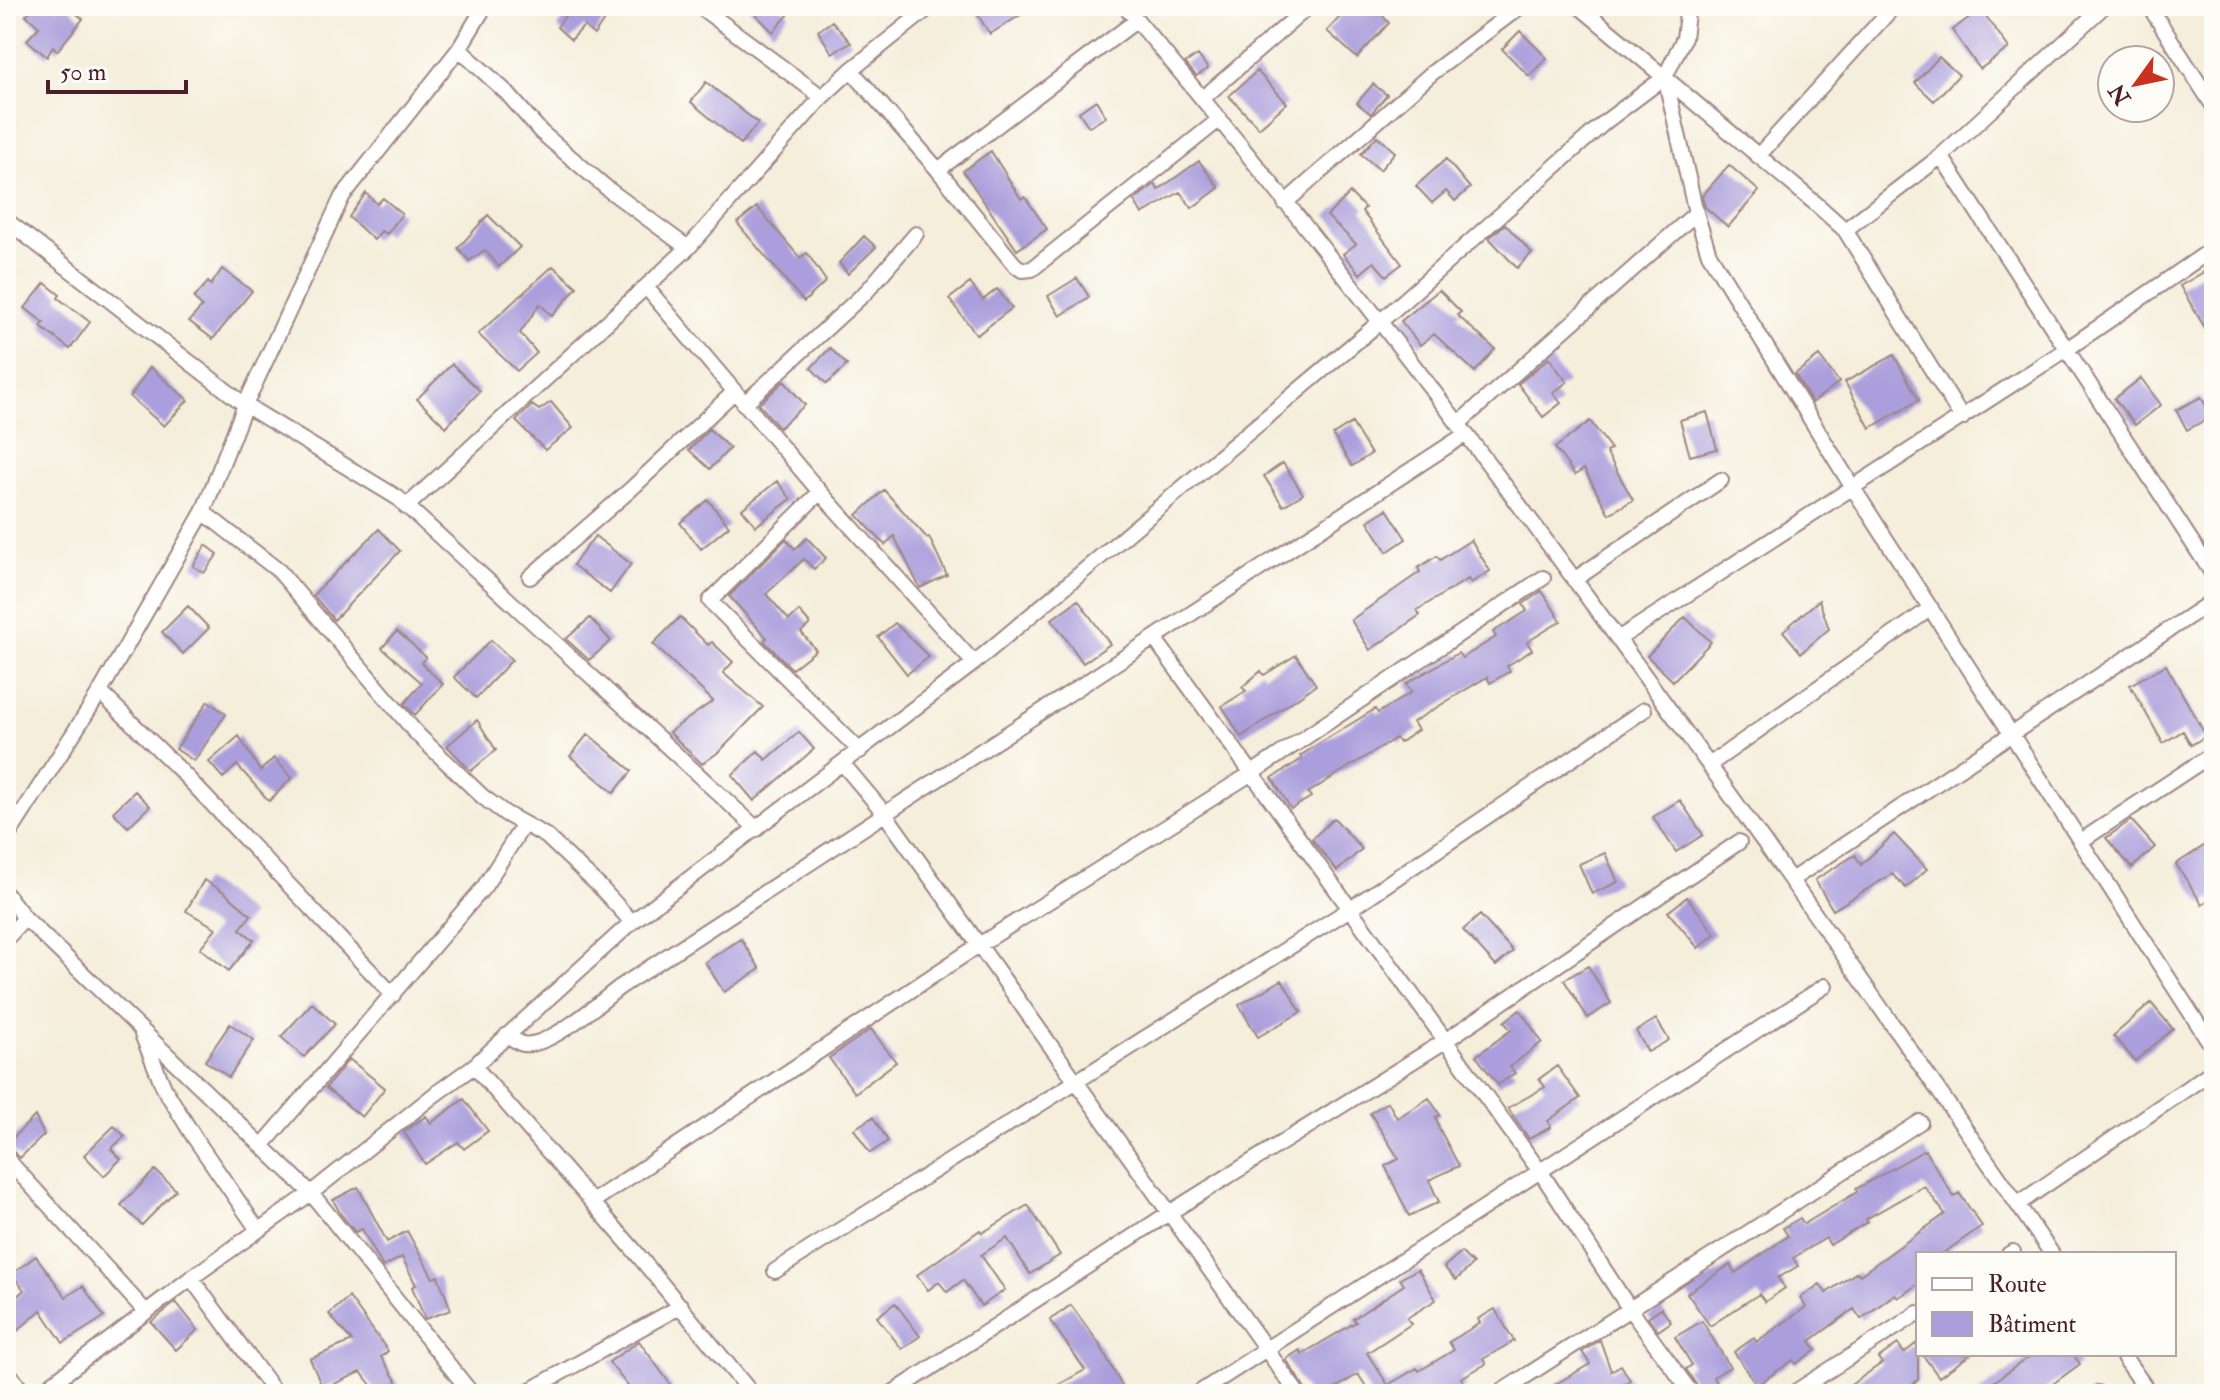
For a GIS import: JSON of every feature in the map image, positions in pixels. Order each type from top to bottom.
[{"type":"street","points":[[6,839],[100,692],[203,512],[245,405],[342,197],[459,49],[485,6]]},
{"type":"street","points":[[704,11],[722,6]]},
{"type":"street","points":[[406,507],[688,248],[822,97],[931,6]]},
{"type":"street","points":[[1125,6],[1203,98],[1381,321],[1462,429],[1709,765],[2051,1252]]},
{"type":"street","points":[[1203,98],[1309,6]]},
{"type":"street","points":[[1285,203],[1432,73],[1521,6]]},
{"type":"street","points":[[1579,6],[1845,230],[1962,418]]},
{"type":"street","points":[[38,1394],[191,1278],[311,1193],[474,1066],[632,922],[974,663],[1381,321],[1605,122],[1665,77],[1684,38],[1688,6]]},
{"type":"street","points":[[1758,156],[1894,6]]},
{"type":"street","points":[[1845,230],[1941,156],[2104,6]]},
{"type":"street","points":[[2149,6],[2214,107]]},
{"type":"street","points":[[704,11],[822,97]]},
{"type":"street","points":[[938,170],[1137,20]]},
{"type":"street","points":[[459,49],[506,92],[541,132],[609,190],[688,248]]},
{"type":"street","points":[[851,70],[1022,270],[1032,269],[1220,119]]},
{"type":"street","points":[[1665,77],[1696,213],[1709,254],[1853,488],[2214,1049]]},
{"type":"street","points":[[1941,156],[2214,576]]},
{"type":"street","points":[[507,1035],[522,1044],[538,1043],[552,1036],[620,987],[1154,638],[1462,429],[1696,213]]},
{"type":"street","points":[[6,220],[245,405],[398,498],[757,829]]},
{"type":"street","points":[[530,577],[867,291],[916,234]]},
{"type":"street","points":[[1618,639],[1962,418],[2214,248]]},
{"type":"street","points":[[646,287],[820,492],[974,663]]},
{"type":"street","points":[[1574,580],[1721,480]]},
{"type":"street","points":[[820,492],[710,601],[860,751]]},
{"type":"street","points":[[203,512],[279,571],[417,734],[483,797],[546,836],[632,922]]},
{"type":"street","points":[[592,1202],[979,945],[1252,773],[1543,578]]},
{"type":"street","points":[[1791,880],[2214,600]]},
{"type":"street","points":[[1709,765],[1931,608]]},
{"type":"street","points":[[1154,638],[1540,1172],[1629,1308],[1692,1394]]},
{"type":"street","points":[[100,692],[177,767],[393,995]]},
{"type":"street","points":[[775,1271],[1350,909],[1644,710]]},
{"type":"street","points":[[2081,841],[2214,753]]},
{"type":"street","points":[[843,764],[885,814],[1298,1394]]},
{"type":"street","points":[[262,1146],[484,887],[524,824]]},
{"type":"street","points":[[891,1394],[1169,1213],[1445,1041],[1739,842]]},
{"type":"street","points":[[6,894],[25,918],[311,1193],[472,1394]]},
{"type":"street","points":[[6,939],[25,918]]},
{"type":"street","points":[[1197,1394],[1825,986]]},
{"type":"street","points":[[141,1030],[164,1088],[258,1230]]},
{"type":"street","points":[[474,1066],[681,1306],[752,1394]]},
{"type":"street","points":[[2018,1204],[2214,1070]]},
{"type":"street","points":[[1498,1394],[1920,1122]]},
{"type":"street","points":[[6,1158],[146,1312]]},
{"type":"street","points":[[191,1278],[276,1394]]},
{"type":"street","points":[[523,1394],[681,1306]]},
{"type":"street","points":[[1792,1394],[1916,1314]]},
{"type":"street","points":[[2123,1356],[2150,1394]]},
{"type":"street","points":[[6,1369],[24,1394]]},
{"type":"building","points":[[35,6],[67,6],[83,19],[57,51],[53,46],[47,57],[27,40],[39,27],[26,15]]},
{"type":"building","points":[[572,6],[613,6],[594,35],[584,26],[571,40],[557,27]]},
{"type":"building","points":[[747,6],[780,6],[789,14],[773,32]]},
{"type":"building","points":[[972,6],[1035,6],[990,34]]},
{"type":"building","points":[[1350,6],[1374,6],[1389,23],[1357,58],[1327,31]]},
{"type":"building","points":[[1981,9],[2009,48],[1980,69],[1952,30]]},
{"type":"building","points":[[832,21],[851,43],[832,53],[818,31]]},
{"type":"building","points":[[1520,31],[1547,58],[1529,76],[1502,49]]},
{"type":"building","points":[[1198,55],[1208,69],[1196,76],[1185,63]]},
{"type":"building","points":[[1939,57],[1959,75],[1934,101],[1915,83]]},
{"type":"building","points":[[1257,71],[1287,103],[1259,128],[1229,96]]},
{"type":"building","points":[[706,82],[758,123],[741,144],[691,102]]},
{"type":"building","points":[[1373,84],[1387,95],[1371,114],[1357,103]]},
{"type":"building","points":[[1096,100],[1106,117],[1089,127],[1079,112]]},
{"type":"building","points":[[1377,136],[1395,152],[1380,170],[1361,154]]},
{"type":"building","points":[[991,151],[1021,199],[1025,197],[1047,229],[1017,250],[963,171]]},
{"type":"building","points":[[1446,159],[1470,188],[1455,201],[1446,191],[1432,203],[1416,186]]},
{"type":"building","points":[[1199,161],[1219,188],[1192,208],[1180,192],[1142,214],[1134,200],[1155,184],[1158,190]]},
{"type":"building","points":[[1729,165],[1759,191],[1728,227],[1705,207],[1702,196]]},
{"type":"building","points":[[366,193],[377,204],[383,198],[402,214],[387,234],[381,231],[374,240],[349,217]]},
{"type":"building","points":[[1350,193],[1365,208],[1362,211],[1402,264],[1386,276],[1374,262],[1360,274],[1343,254],[1356,244],[1327,216]]},
{"type":"building","points":[[757,207],[800,258],[807,253],[826,281],[804,302],[737,223]]},
{"type":"building","points":[[488,215],[520,247],[499,267],[485,250],[469,261],[458,248]]},
{"type":"building","points":[[1505,224],[1532,253],[1517,268],[1489,238]]},
{"type":"building","points":[[864,236],[876,247],[848,274],[839,263]]},
{"type":"building","points":[[553,266],[577,287],[552,316],[540,304],[520,333],[537,353],[517,371],[478,334]]},
{"type":"building","points":[[2214,266],[2214,343],[2180,286]]},
{"type":"building","points":[[222,269],[252,291],[213,339],[189,321],[202,307],[194,298],[208,282],[211,285]]},
{"type":"building","points":[[1077,278],[1089,297],[1060,316],[1048,296]]},
{"type":"building","points":[[45,283],[60,295],[58,298],[90,322],[70,349],[41,327],[44,323],[25,308]]},
{"type":"building","points":[[970,283],[983,300],[997,289],[1012,308],[977,335],[949,299]]},
{"type":"building","points":[[1439,290],[1461,312],[1457,315],[1495,349],[1475,372],[1434,334],[1420,345],[1401,321]]},
{"type":"building","points":[[830,348],[847,365],[827,384],[811,368]]},
{"type":"building","points":[[1894,355],[1919,400],[1870,428],[1845,382]]},
{"type":"building","points":[[1819,356],[1839,382],[1812,403],[1795,374]]},
{"type":"building","points":[[1549,358],[1567,382],[1553,393],[1561,403],[1543,417],[1518,384]]},
{"type":"building","points":[[452,364],[480,391],[446,427],[417,399]]},
{"type":"building","points":[[150,367],[188,400],[164,426],[130,397]]},
{"type":"building","points":[[2141,378],[2161,405],[2135,425],[2114,399]]},
{"type":"building","points":[[784,381],[805,405],[779,428],[759,404]]},
{"type":"building","points":[[2201,397],[2212,416],[2187,430],[2176,410]]},
{"type":"building","points":[[551,402],[573,428],[545,450],[516,421],[532,405],[539,410]]},
{"type":"building","points":[[1707,412],[1717,449],[1690,456],[1680,420]]},
{"type":"building","points":[[1590,421],[1611,449],[1606,452],[1633,500],[1609,514],[1584,469],[1575,475],[1555,448]]},
{"type":"building","points":[[1352,423],[1371,454],[1352,466],[1333,435]]},
{"type":"building","points":[[709,429],[730,448],[710,469],[689,450]]},
{"type":"building","points":[[1283,463],[1303,494],[1283,506],[1264,476]]},
{"type":"building","points":[[777,481],[791,499],[756,526],[742,509]]},
{"type":"building","points":[[884,490],[929,537],[947,575],[920,588],[894,536],[885,545],[857,515]]},
{"type":"building","points":[[708,500],[729,526],[701,549],[680,523]]},
{"type":"building","points":[[1387,509],[1406,539],[1387,552],[1368,521]]},
{"type":"building","points":[[379,529],[400,551],[334,620],[313,595]]},
{"type":"building","points":[[595,536],[631,564],[610,593],[573,565]]},
{"type":"building","points":[[807,538],[826,558],[814,569],[804,559],[766,594],[789,620],[799,611],[810,624],[801,632],[816,650],[792,669],[764,641],[767,638],[729,596],[786,539],[795,549]]},
{"type":"building","points":[[1471,540],[1490,571],[1471,583],[1468,579],[1417,610],[1420,615],[1370,650],[1351,620],[1420,572],[1418,568],[1437,556],[1440,560]]},
{"type":"building","points":[[206,545],[218,554],[204,573],[193,566]]},
{"type":"building","points":[[1542,591],[1561,621],[1527,642],[1532,650],[1507,666],[1510,671],[1490,683],[1487,677],[1413,722],[1418,730],[1399,743],[1396,738],[1344,770],[1308,793],[1311,797],[1291,809],[1272,778],[1302,759],[1300,756],[1375,709],[1378,713],[1412,692],[1406,684],[1458,653],[1462,658],[1496,637],[1493,632],[1527,611],[1523,604]]},
{"type":"building","points":[[1078,600],[1110,644],[1083,663],[1052,619]]},
{"type":"building","points":[[1819,600],[1829,629],[1801,653],[1783,631]]},
{"type":"building","points":[[188,606],[209,628],[183,654],[162,632]]},
{"type":"building","points":[[680,617],[708,645],[712,642],[733,662],[723,673],[763,707],[720,751],[702,764],[669,732],[713,701],[653,644]]},
{"type":"building","points":[[1685,617],[1711,642],[1673,681],[1647,656]]},
{"type":"building","points":[[590,618],[611,641],[589,660],[566,639]]},
{"type":"building","points":[[895,623],[929,657],[907,674],[878,637]]},
{"type":"building","points":[[397,631],[426,657],[421,663],[443,684],[415,715],[404,704],[422,683],[382,648]]},
{"type":"building","points":[[491,640],[512,660],[476,698],[454,677]]},
{"type":"building","points":[[1296,655],[1316,685],[1241,737],[1222,706],[1246,691],[1242,687],[1261,671],[1264,675]]},
{"type":"building","points":[[2166,665],[2206,736],[2191,745],[2183,731],[2163,743],[2130,685]]},
{"type":"building","points":[[208,701],[226,714],[194,761],[176,749]]},
{"type":"building","points":[[477,720],[496,750],[471,771],[447,746]]},
{"type":"building","points":[[799,732],[814,749],[754,801],[732,775],[758,751],[766,760]]},
{"type":"building","points":[[588,734],[632,771],[614,793],[570,756]]},
{"type":"building","points":[[239,736],[260,771],[274,758],[292,778],[269,801],[237,765],[223,778],[209,762]]},
{"type":"building","points":[[135,791],[150,806],[128,827],[113,812]]},
{"type":"building","points":[[1680,800],[1703,835],[1676,852],[1653,817]]},
{"type":"building","points":[[1334,818],[1362,849],[1337,871],[1312,839]]},
{"type":"building","points":[[2131,820],[2155,847],[2132,868],[2106,838]]},
{"type":"building","points":[[1894,834],[1927,869],[1906,888],[1892,874],[1833,910],[1815,880],[1855,855],[1861,865]]},
{"type":"building","points":[[2207,844],[2214,855],[2214,897],[2202,904],[2176,864]]},
{"type":"building","points":[[1605,853],[1618,882],[1592,894],[1579,864]]},
{"type":"building","points":[[204,880],[251,915],[240,929],[254,940],[229,971],[200,948],[216,928],[186,911]]},
{"type":"building","points":[[1687,897],[1715,934],[1698,948],[1668,912]]},
{"type":"building","points":[[1480,915],[1513,951],[1496,966],[1463,930]]},
{"type":"building","points":[[741,939],[760,969],[724,992],[705,962]]},
{"type":"building","points":[[1588,966],[1611,1003],[1588,1018],[1564,980]]},
{"type":"building","points":[[1282,980],[1301,1012],[1258,1037],[1239,1005]]},
{"type":"building","points":[[312,1003],[335,1024],[304,1057],[281,1037]]},
{"type":"building","points":[[2151,1003],[2173,1029],[2135,1061],[2113,1036]]},
{"type":"building","points":[[1520,1010],[1542,1042],[1510,1067],[1515,1073],[1498,1085],[1476,1056],[1511,1030],[1504,1022]]},
{"type":"building","points":[[1656,1019],[1669,1040],[1648,1052],[1636,1031]]},
{"type":"building","points":[[230,1024],[254,1040],[229,1077],[205,1061]]},
{"type":"building","points":[[871,1029],[896,1062],[855,1093],[829,1058]]},
{"type":"building","points":[[349,1059],[385,1088],[362,1117],[326,1088]]},
{"type":"building","points":[[1557,1066],[1580,1098],[1548,1121],[1551,1127],[1529,1139],[1508,1108],[1545,1087],[1539,1079]]},
{"type":"building","points":[[1429,1098],[1440,1115],[1436,1117],[1439,1128],[1459,1166],[1429,1180],[1439,1202],[1409,1216],[1385,1166],[1399,1159],[1370,1113],[1388,1102],[1397,1118]]},
{"type":"building","points":[[464,1099],[488,1131],[464,1149],[458,1142],[425,1164],[404,1132],[426,1116],[431,1123]]},
{"type":"building","points":[[35,1116],[44,1135],[20,1158],[6,1145]]},
{"type":"building","points":[[873,1117],[888,1141],[870,1153],[854,1129]]},
{"type":"building","points":[[114,1126],[125,1136],[111,1149],[121,1159],[104,1176],[84,1155]]},
{"type":"building","points":[[1925,1150],[1954,1197],[1959,1193],[1982,1226],[1945,1252],[1916,1252],[1916,1285],[1898,1298],[1895,1294],[1861,1319],[1854,1309],[1810,1341],[1816,1350],[1796,1364],[1793,1360],[1757,1385],[1734,1352],[1754,1338],[1756,1342],[1806,1307],[1800,1298],[1820,1284],[1826,1293],[1857,1272],[1860,1275],[1945,1214],[1924,1186],[1866,1219],[1867,1222],[1830,1245],[1826,1238],[1793,1258],[1798,1266],[1778,1278],[1785,1288],[1765,1302],[1759,1294],[1710,1326],[1687,1293],[1730,1265],[1735,1273],[1788,1236],[1783,1228],[1800,1218],[1804,1224],[1857,1192],[1856,1189]]},
{"type":"building","points":[[155,1170],[176,1190],[142,1225],[121,1205]]},
{"type":"building","points":[[358,1187],[387,1242],[407,1231],[433,1278],[438,1276],[451,1310],[425,1319],[412,1287],[416,1285],[402,1257],[383,1267],[362,1229],[355,1232],[340,1213],[333,1200]]},
{"type":"building","points":[[1028,1205],[1060,1255],[1030,1274],[1007,1238],[981,1255],[1005,1290],[981,1306],[963,1280],[947,1292],[939,1282],[928,1290],[917,1275],[980,1230],[982,1233]]},
{"type":"building","points":[[1461,1252],[1473,1264],[1456,1280],[1444,1267]]},
{"type":"building","points":[[36,1256],[66,1297],[83,1286],[104,1317],[63,1343],[41,1310],[6,1341],[6,1306],[24,1290],[12,1274]]},
{"type":"building","points":[[1418,1269],[1436,1300],[1407,1318],[1411,1324],[1367,1353],[1388,1385],[1454,1350],[1449,1342],[1480,1323],[1478,1319],[1495,1309],[1514,1341],[1483,1359],[1486,1364],[1461,1378],[1466,1387],[1453,1394],[1371,1394],[1358,1374],[1326,1394],[1308,1394],[1286,1359],[1300,1350],[1302,1354],[1356,1322],[1353,1319],[1404,1285],[1400,1279]]},
{"type":"building","points":[[349,1297],[388,1351],[381,1357],[405,1394],[378,1394],[361,1372],[323,1389],[310,1359],[352,1341],[329,1314]]},
{"type":"building","points":[[176,1302],[198,1330],[176,1350],[151,1322]]},
{"type":"building","points":[[895,1303],[920,1336],[902,1349],[877,1317]]},
{"type":"building","points":[[1071,1305],[1100,1345],[1123,1388],[1112,1394],[1042,1394],[1085,1370],[1050,1320]]},
{"type":"building","points":[[1661,1308],[1671,1322],[1658,1331],[1648,1317]]},
{"type":"building","points":[[1702,1321],[1730,1367],[1713,1377],[1725,1394],[1702,1394],[1686,1369],[1692,1365],[1675,1337]]},
{"type":"building","points":[[1600,1340],[1611,1371],[1621,1365],[1630,1380],[1606,1394],[1539,1394],[1590,1364],[1582,1352]]},
{"type":"building","points":[[639,1341],[673,1388],[665,1394],[634,1394],[609,1362]]},
{"type":"building","points":[[1898,1344],[1904,1353],[1916,1344],[1918,1380],[1898,1394],[1838,1394],[1882,1363],[1878,1358]]},
{"type":"building","points":[[1923,1356],[1968,1356],[1939,1377]]},
{"type":"building","points":[[2030,1356],[2074,1356],[2080,1364],[2039,1394],[1977,1394]]}]
